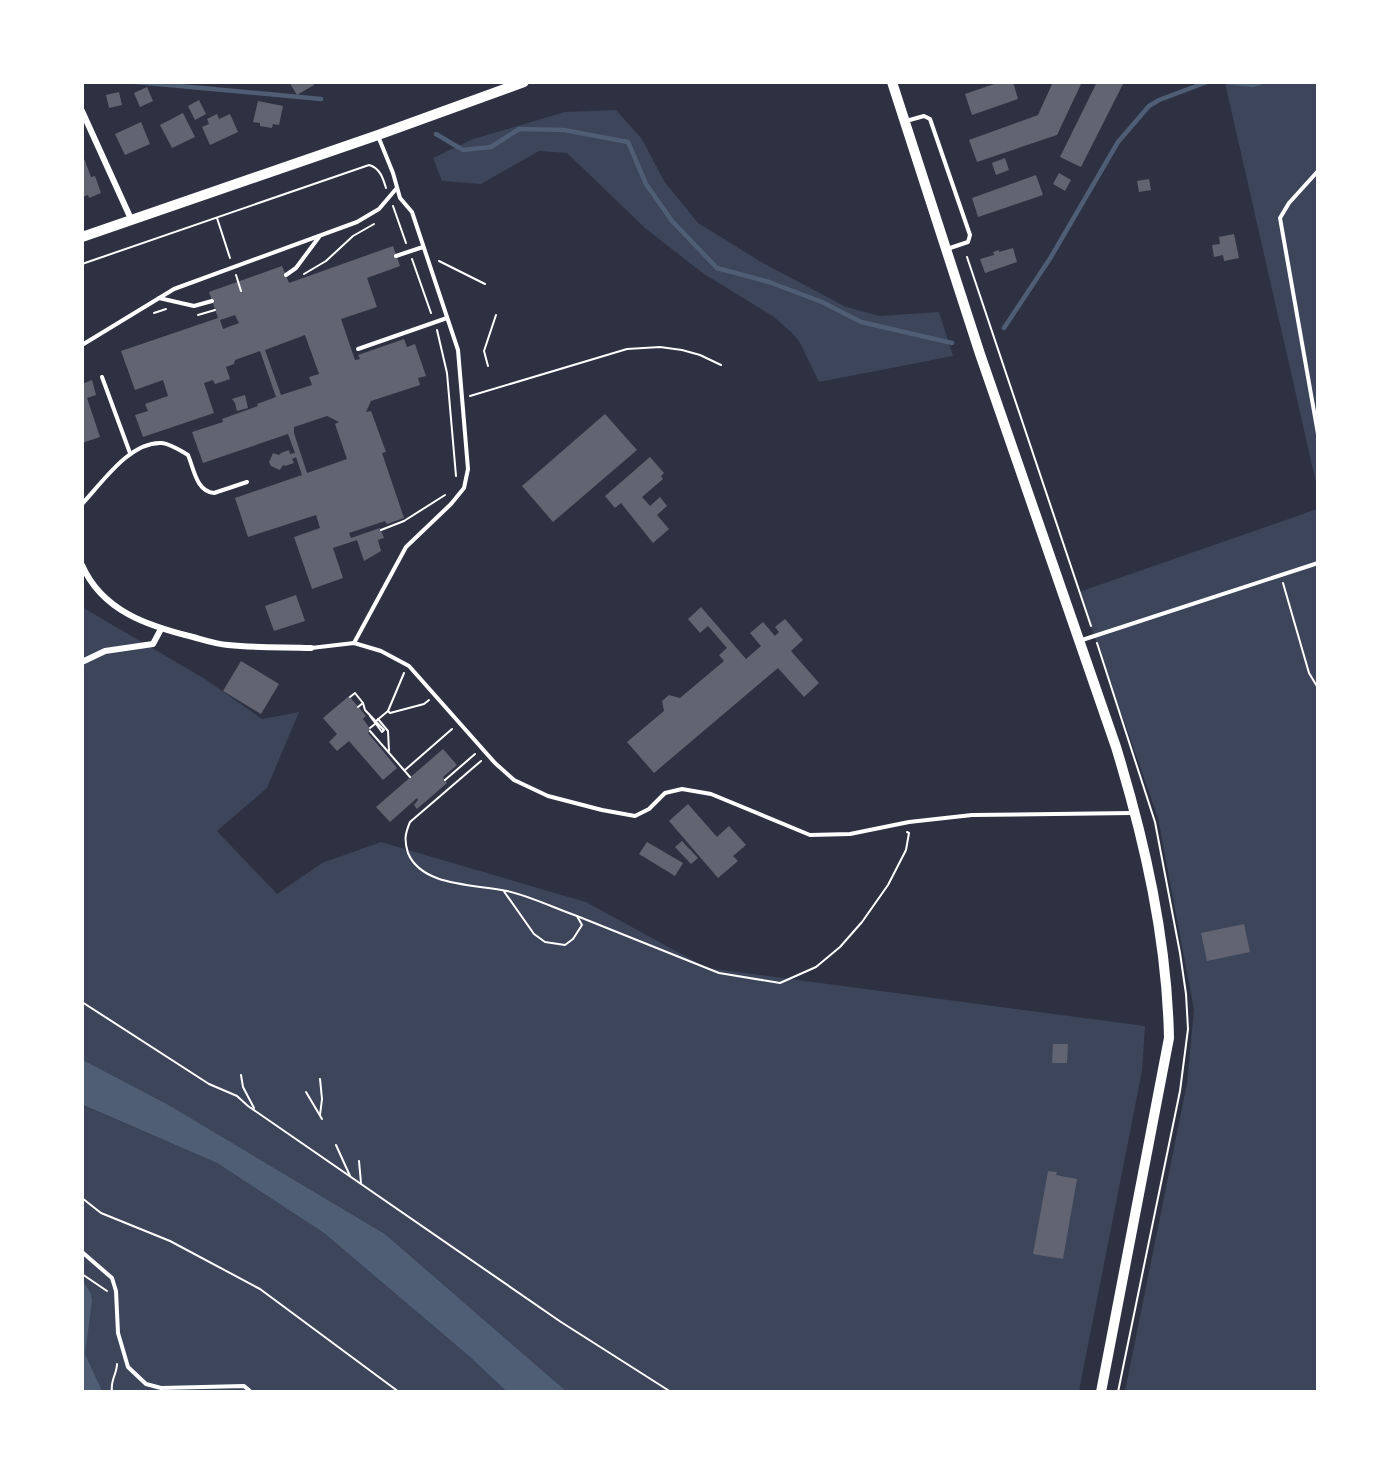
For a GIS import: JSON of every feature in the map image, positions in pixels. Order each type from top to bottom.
[{"type":"street","points":[[82,237],[524,82]]},
{"type":"street","points":[[892,82],[980,354],[1116,747],[1136,813],[1162,945],[1168,992],[1169,1038],[1101,1392]]},
{"type":"street","points":[[82,111],[131,219]]},
{"type":"street","points":[[82,565],[94,588],[103,597],[125,612],[161,629],[227,645],[311,648]]},
{"type":"street","points":[[82,662],[105,651],[153,644],[161,629]]},
{"type":"lane","points":[[905,121],[924,116],[930,119],[970,235],[968,242],[947,249]]},
{"type":"lane","points":[[354,643],[406,547],[451,504],[464,488],[468,470],[458,350],[412,212],[400,198],[396,189],[393,172],[378,135]]},
{"type":"lane","points":[[1317,171],[1289,203],[1280,218],[1317,434]]},
{"type":"lane","points":[[82,345],[174,289],[357,222],[380,209],[396,189]]},
{"type":"lane","points":[[286,275],[296,268],[319,236]]},
{"type":"lane","points":[[396,256],[423,247]]},
{"type":"lane","points":[[159,298],[195,306],[212,301]]},
{"type":"lane","points":[[358,349],[447,318]]},
{"type":"lane","points":[[102,377],[130,453]]},
{"type":"lane","points":[[82,504],[130,453],[162,443],[188,454],[199,484],[209,492],[214,493],[247,482]]},
{"type":"lane","points":[[1079,642],[1317,563]]},
{"type":"lane","points":[[311,648],[354,643],[381,651],[409,666],[488,756],[514,780],[548,796],[635,816],[649,809],[665,793],[682,789],[711,794],[810,835],[850,834],[895,825],[972,815],[1136,813]]},
{"type":"lane","points":[[82,1252],[112,1278],[116,1291],[118,1334],[128,1367],[146,1384],[161,1388],[244,1386],[251,1392]]},
{"type":"path","points":[[82,264],[369,165],[376,168],[393,206],[446,361],[456,482]]},
{"type":"path","points":[[387,211],[393,206]]},
{"type":"path","points":[[217,218],[241,291]]},
{"type":"path","points":[[302,275],[326,261],[346,241],[377,221]]},
{"type":"path","points":[[425,255],[485,284]]},
{"type":"path","points":[[151,314],[171,309]]},
{"type":"path","points":[[194,314],[201,315],[215,310]]},
{"type":"path","points":[[488,366],[484,351],[496,315]]},
{"type":"path","points":[[450,402],[627,349],[660,347],[682,350],[721,365]]},
{"type":"path","points":[[381,530],[412,517],[451,491]]},
{"type":"path","points":[[1281,576],[1310,673],[1317,688]]},
{"type":"path","points":[[409,666],[401,677],[388,711],[370,729],[410,777]]},
{"type":"path","points":[[350,697],[355,693],[370,716],[388,730],[388,751]]},
{"type":"path","points":[[388,711],[390,713],[424,704],[435,695]]},
{"type":"path","points":[[358,707],[363,703]]},
{"type":"path","points":[[405,770],[459,723]]},
{"type":"path","points":[[445,780],[481,748]]},
{"type":"path","points":[[488,756],[410,822],[404,835],[404,842],[412,861],[421,871],[435,879],[502,890],[577,916],[719,973],[780,982],[816,967],[840,947],[862,922],[888,885],[906,850],[909,833],[895,825]]},
{"type":"path","points":[[502,890],[534,934],[546,942],[565,945],[573,939],[582,925],[577,916]]},
{"type":"path","points":[[82,1002],[209,1084],[237,1096],[256,1112],[561,1322],[671,1392]]},
{"type":"path","points":[[241,1075],[243,1087],[256,1112]]},
{"type":"path","points":[[320,1079],[322,1099],[320,1115]]},
{"type":"path","points":[[306,1092],[322,1119]]},
{"type":"path","points":[[336,1145],[350,1176]]},
{"type":"path","points":[[359,1161],[361,1183]]},
{"type":"path","points":[[82,1198],[101,1213],[170,1241],[260,1289],[399,1392]]},
{"type":"shaded area","points":[[1225,83],[1317,83],[1317,487]]},
{"type":"shaded area","points":[[616,110],[642,139],[664,181],[698,223],[763,263],[846,307],[880,316],[939,312],[953,356],[819,382],[799,341],[792,333],[774,317],[704,274],[646,229],[567,153],[539,151],[481,184],[442,181],[433,158],[473,139],[565,112]]},
{"type":"shaded area","points":[[1317,509],[1317,1391],[1125,1391],[1187,1083],[1194,1010],[1158,818],[1079,592]]},
{"type":"shaded area","points":[[82,607],[205,679],[262,719],[299,712],[267,788],[217,831],[277,894],[322,863],[381,842],[586,902],[707,968],[1145,1026],[1142,1071],[1079,1391],[566,1391],[385,1234],[167,1104],[83,1060]]},
{"type":"shaded area","points":[[83,1060],[167,1104],[385,1234],[566,1391],[506,1391],[470,1357],[324,1233],[217,1163],[83,1105]]},
{"type":"shaded area","points":[[82,1105],[217,1163],[324,1233],[470,1357],[506,1391],[83,1391]]},
{"type":"shaded area","points":[[83,1281],[91,1294],[92,1301],[85,1354],[102,1391],[83,1391]]},
{"type":"building","points":[[289,82],[313,82],[314,85],[297,95]]},
{"type":"building","points":[[1000,82],[1013,82],[1018,99],[972,115],[965,94]]},
{"type":"building","points":[[1053,82],[1082,82],[1057,135],[977,162],[969,140],[1038,115]]},
{"type":"building","points":[[1097,82],[1124,82],[1081,167],[1060,157]]},
{"type":"building","points":[[147,87],[153,101],[140,107],[134,93]]},
{"type":"building","points":[[119,92],[122,105],[109,108],[106,95]]},
{"type":"building","points":[[199,100],[206,114],[195,120],[188,106]]},
{"type":"building","points":[[258,101],[283,106],[279,125],[273,124],[272,128],[253,122]]},
{"type":"building","points":[[183,113],[195,137],[172,148],[160,125]]},
{"type":"building","points":[[217,114],[219,119],[230,114],[238,132],[210,145],[202,127],[209,124],[207,119]]},
{"type":"building","points":[[141,122],[150,144],[125,155],[115,134]]},
{"type":"building","points":[[82,153],[91,177],[95,176],[101,193],[89,198],[88,195],[82,197]]},
{"type":"building","points":[[1005,158],[1009,170],[996,175],[992,163]]},
{"type":"building","points":[[1059,173],[1071,180],[1065,191],[1053,184]]},
{"type":"building","points":[[1036,175],[1043,195],[978,217],[972,198]]},
{"type":"building","points":[[1149,179],[1151,190],[1139,192],[1137,181]]},
{"type":"building","points":[[1234,234],[1239,258],[1224,261],[1223,255],[1214,257],[1212,245],[1220,244],[1219,237]]},
{"type":"building","points":[[393,246],[400,266],[367,278],[377,307],[341,319],[355,360],[360,359],[358,355],[404,339],[407,347],[415,344],[426,376],[418,378],[420,385],[371,401],[366,412],[371,411],[386,452],[382,453],[404,518],[387,524],[385,521],[349,533],[351,538],[380,528],[384,538],[378,540],[381,551],[364,561],[357,540],[333,548],[343,578],[312,589],[294,537],[320,528],[316,515],[248,537],[235,498],[302,475],[296,457],[292,459],[294,463],[283,465],[280,470],[271,466],[269,462],[273,453],[279,455],[289,450],[290,454],[295,453],[288,434],[203,463],[192,432],[223,422],[222,419],[276,397],[260,351],[235,360],[234,364],[226,367],[230,379],[215,384],[213,380],[204,383],[214,413],[143,437],[135,415],[148,411],[145,404],[168,396],[163,380],[135,390],[121,351],[218,318],[209,292],[282,266],[289,283]],"holes":[[[235,315],[239,323],[223,329],[220,320]],[[305,335],[319,374],[309,377],[312,385],[281,395],[265,350]],[[327,416],[339,422],[335,424],[347,459],[307,473],[294,427]]]},
{"type":"building","points":[[1013,248],[1017,262],[985,273],[980,259],[994,255],[993,252],[999,250],[999,252]]},
{"type":"building","points":[[92,380],[96,395],[87,398],[100,437],[82,443],[82,384]]},
{"type":"building","points":[[245,395],[248,408],[237,411],[232,399]]},
{"type":"building","points":[[605,414],[637,450],[553,522],[522,486]]},
{"type":"building","points":[[650,457],[664,473],[661,476],[663,479],[642,497],[650,506],[660,497],[667,506],[657,515],[669,529],[653,543],[621,503],[615,508],[605,496]]},
{"type":"building","points":[[296,595],[305,621],[274,631],[265,606]]},
{"type":"building","points":[[701,607],[746,659],[761,646],[750,633],[763,622],[775,636],[779,632],[775,627],[785,619],[803,640],[791,651],[819,683],[804,697],[778,668],[654,773],[627,742],[664,711],[662,701],[669,695],[680,698],[724,661],[719,655],[727,648],[708,626],[700,633],[688,619]]},
{"type":"building","points":[[241,661],[279,684],[261,714],[223,691]]},
{"type":"building","points":[[349,696],[366,716],[363,719],[371,730],[368,733],[397,768],[383,780],[349,741],[337,751],[329,742],[337,734],[323,718]]},
{"type":"building","points":[[443,749],[457,765],[443,777],[447,783],[417,809],[414,805],[417,798],[390,822],[376,807]]},
{"type":"building","points":[[688,804],[717,837],[729,826],[746,845],[733,856],[738,861],[718,878],[669,821]]},
{"type":"building","points":[[682,841],[698,858],[691,864],[675,847]]},
{"type":"building","points":[[647,842],[683,863],[675,876],[639,854]]},
{"type":"building","points":[[1244,924],[1250,952],[1207,961],[1201,933]]},
{"type":"building","points":[[1053,1044],[1068,1044],[1067,1063],[1052,1063]]},
{"type":"building","points":[[1048,1171],[1077,1179],[1063,1259],[1033,1254]]},
{"type":"waterway","points":[[136,82],[321,99]]},
{"type":"waterway","points":[[1004,328],[1051,257],[1118,142],[1149,106],[1207,82]]},
{"type":"waterway","points":[[1228,82],[1253,85],[1262,82]]},
{"type":"waterway","points":[[436,134],[463,150],[491,147],[519,129],[564,130],[628,142],[646,184],[672,221],[717,268],[769,282],[822,302],[861,322],[952,343]]}]
